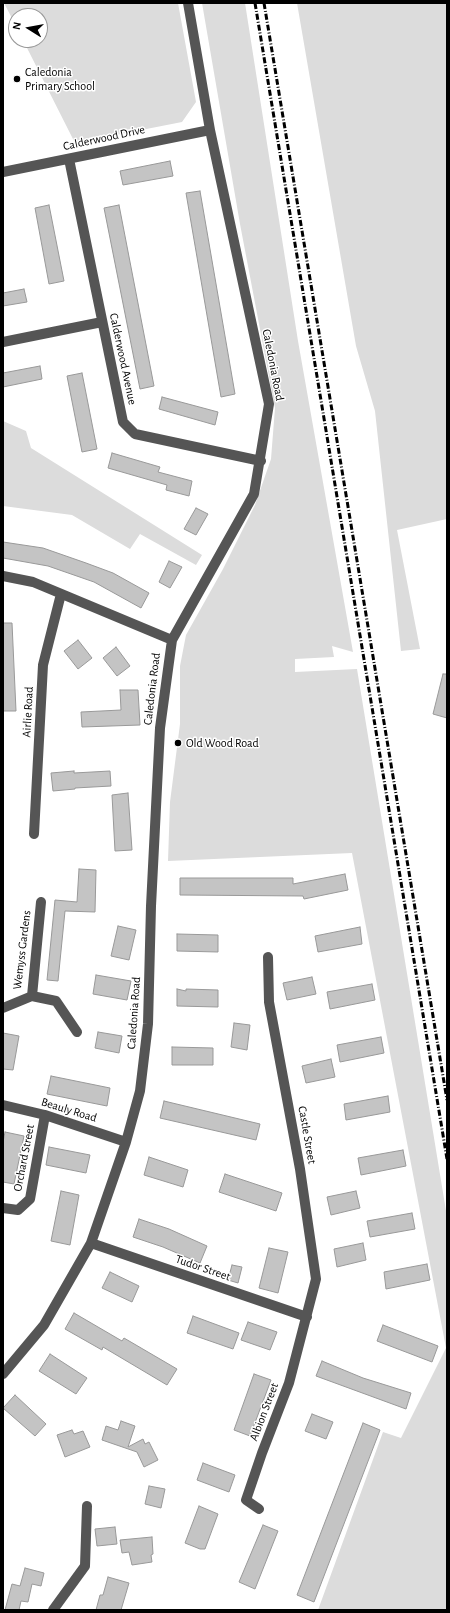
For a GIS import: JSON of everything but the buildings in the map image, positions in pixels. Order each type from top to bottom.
[{"type":"street","name":"Caledonia Road","points":[[3,1374],[44,1325],[91,1243],[126,1142],[140,1091],[148,1024],[151,906],[160,728],[172,640],[254,494],[269,404],[210,130],[188,3]]},
{"type":"street","name":"Calderwood Drive","points":[[3,172],[210,130]]},
{"type":"street","name":"Calderwood Avenue","points":[[69,159],[123,422],[135,434],[260,461]]},
{"type":"street","points":[[3,342],[102,322]]},
{"type":"street","points":[[3,576],[33,582],[172,640]]},
{"type":"street","name":"Airlie Road","points":[[34,834],[43,665],[61,594]]},
{"type":"street","name":"Wemyss Gardens","points":[[3,1008],[32,996],[41,902]]},
{"type":"street","name":"Castle Street","points":[[268,957],[269,1002],[300,1169],[316,1278],[307,1317]]},
{"type":"street","points":[[32,996],[56,1002],[77,1032]]},
{"type":"street","name":"Beauly Road","points":[[3,1105],[45,1116],[126,1142]]},
{"type":"street","name":"Orchard Street","points":[[3,1208],[18,1210],[30,1199],[45,1116]]},
{"type":"street","name":"Tudor Street","points":[[91,1243],[307,1317]]},
{"type":"street","name":"Albion Street","points":[[259,1509],[246,1500],[289,1383],[307,1317]]},
{"type":"street","points":[[53,1610],[85,1566],[87,1506]]},
{"type":"shaded area","points":[[4,3],[178,3],[196,102],[182,122],[75,143],[27,48],[48,48],[48,8],[8,8],[8,11]]},
{"type":"shaded area","points":[[202,3],[245,3],[298,341],[353,652],[332,646],[334,657],[295,659],[295,672],[357,669],[447,1217],[447,1610],[318,1610],[383,1432],[401,1438],[446,1348],[352,853],[168,861],[170,802],[180,724],[180,666],[186,635],[223,569],[255,505],[271,459],[275,408],[240,224]]},
{"type":"shaded area","points":[[297,3],[447,3],[447,519],[397,530],[420,649],[401,651],[375,411],[356,346]]},
{"type":"shaded area","points":[[3,421],[26,431],[31,448],[202,555],[196,565],[140,534],[130,549],[72,515],[3,506]]},
{"type":"railway","points":[[255,3],[447,1159]]},
{"type":"railway","points":[[264,3],[447,1100]]},
{"type":"place","name":"Caledonia Primary School","points":[[17,79]]},
{"type":"place","name":"Old Wood Road","points":[[178,743]]}]
